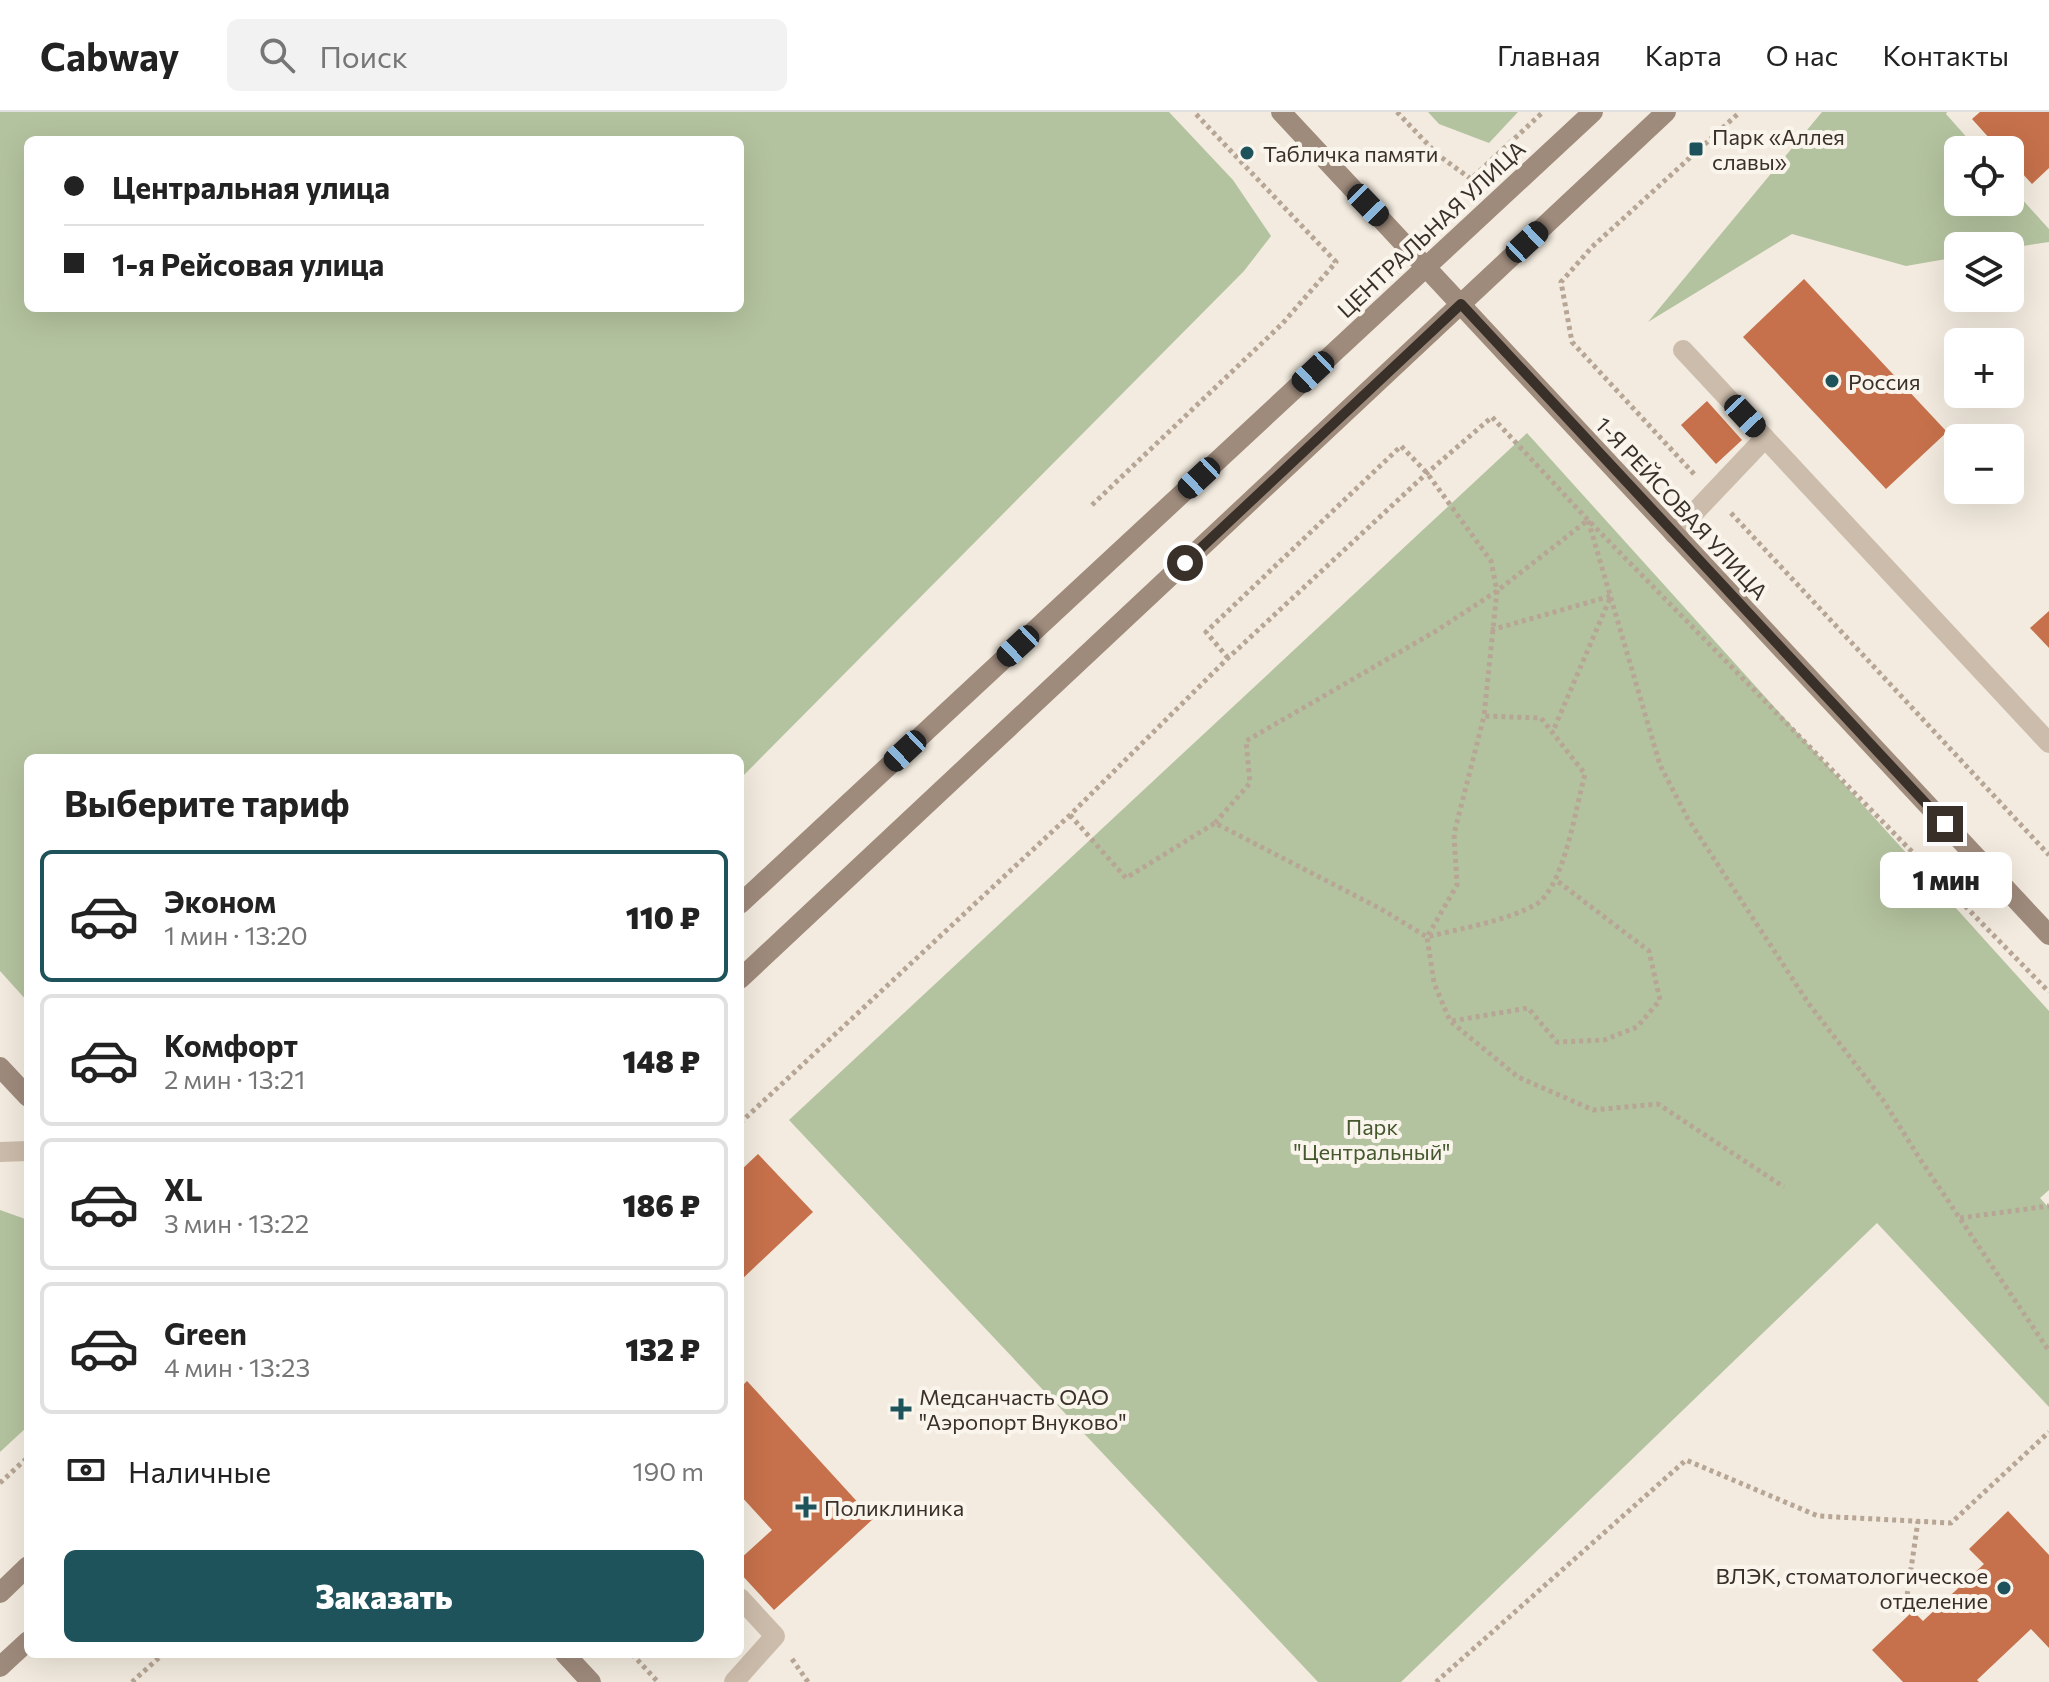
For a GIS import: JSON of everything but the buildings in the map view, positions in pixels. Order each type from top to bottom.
[{"type":"main road","name":"1-Я РЕЙСОВАЯ УЛИЦА","points":[[1281,112],[2049,935]]},
{"type":"main road","name":"ЦЕНТРАЛЬНАЯ УЛИЦА","points":[[744,900],[1593,112]]},
{"type":"main road","points":[[744,975],[1666,112]]},
{"type":"main road","points":[[0,1067],[24,1093]]},
{"type":"main road","points":[[0,1593],[24,1570]]},
{"type":"main road","points":[[0,1667],[24,1645]]},
{"type":"main road","points":[[569,1658],[591,1682]]},
{"type":"lane","points":[[1683,350],[2049,743]]},
{"type":"lane","points":[[1674,534],[1765,438]]},
{"type":"lane","points":[[0,1152],[24,1151]]},
{"type":"lane","points":[[734,1682],[775,1636],[744,1602]]},
{"type":"path","points":[[1092,505],[1282,324],[1336,262],[1194,112]]},
{"type":"path","points":[[1397,112],[1438,155],[1471,179],[1543,112]]},
{"type":"path","points":[[1740,112],[1592,247],[1561,282],[1572,342],[2049,855]]},
{"type":"path","points":[[744,1119],[1070,815],[1228,658],[1427,473],[1492,417],[1588,520],[2049,992]]},
{"type":"path","points":[[1228,658],[1206,632],[1401,446],[1427,473],[1491,561],[1497,591],[1484,716],[1454,834],[1457,885],[1427,937],[1434,983],[1450,1021],[1518,1077],[1593,1110],[1658,1104],[1784,1187]]},
{"type":"path","points":[[1070,815],[1126,878],[1215,823],[1250,783],[1246,741],[1436,631],[1497,591],[1588,520]]},
{"type":"path","points":[[1588,520],[1660,765],[1688,819],[1809,1004],[1883,1100],[2049,1351]]},
{"type":"path","points":[[1491,630],[1611,596]]},
{"type":"path","points":[[1553,731],[1611,596]]},
{"type":"path","points":[[1215,823],[1381,909],[1427,937],[1538,904],[1556,880],[1585,774],[1541,718],[1484,716]]},
{"type":"path","points":[[1450,1021],[1528,1008],[1557,1042],[1604,1040],[1637,1027],[1660,1000],[1649,951],[1556,880]]},
{"type":"path","points":[[1960,1218],[2049,1206]]},
{"type":"path","points":[[1436,1682],[1686,1460],[1818,1516],[1951,1523],[2049,1432]]},
{"type":"path","points":[[0,1483],[24,1461]]},
{"type":"path","points":[[1906,1603],[1918,1521]]},
{"type":"path","points":[[132,1682],[159,1658]]},
{"type":"path","points":[[636,1658],[658,1682]]},
{"type":"green space","points":[[0,112],[1169,112],[1233,180],[1271,236],[1244,271],[744,775],[744,754],[24,754],[24,998],[0,971]]},
{"type":"green space","points":[[1428,112],[1518,112],[1489,143],[1439,124]]},
{"type":"green space","points":[[1822,112],[1947,112],[1966,136],[1944,136],[1944,216],[2024,216],[2024,201],[2049,229],[2049,242],[2024,246],[2024,232],[1944,232],[1944,259],[1906,266],[1792,234],[1648,322]]},
{"type":"green space","name":"Парк \"Центральный\"","points":[[1527,433],[2049,1011],[2049,1190],[2040,1198],[2049,1208],[2049,1407],[1877,1223],[1401,1682],[1318,1682],[789,1120]]},
{"type":"green space","points":[[0,1210],[24,1219],[24,1430],[0,1452]]},
{"type":"place","name":"Парк «Аллея славы»","points":[[1696,149]]},
{"type":"place","name":"Табличка памяти","points":[[1247,153]]},
{"type":"place","name":"Россия","points":[[1832,381]]},
{"type":"place","name":"Медсанчасть ОАО \"Аэропорт Внуково\"","points":[[901,1409]]},
{"type":"place","name":"Поликлиника","points":[[806,1507]]},
{"type":"place","name":"ВЛЭК, стоматологическое отделение","points":[[2004,1588]]},
{"type":"route","points":[[1185,563],[1461,304],[1945,824]]}]
